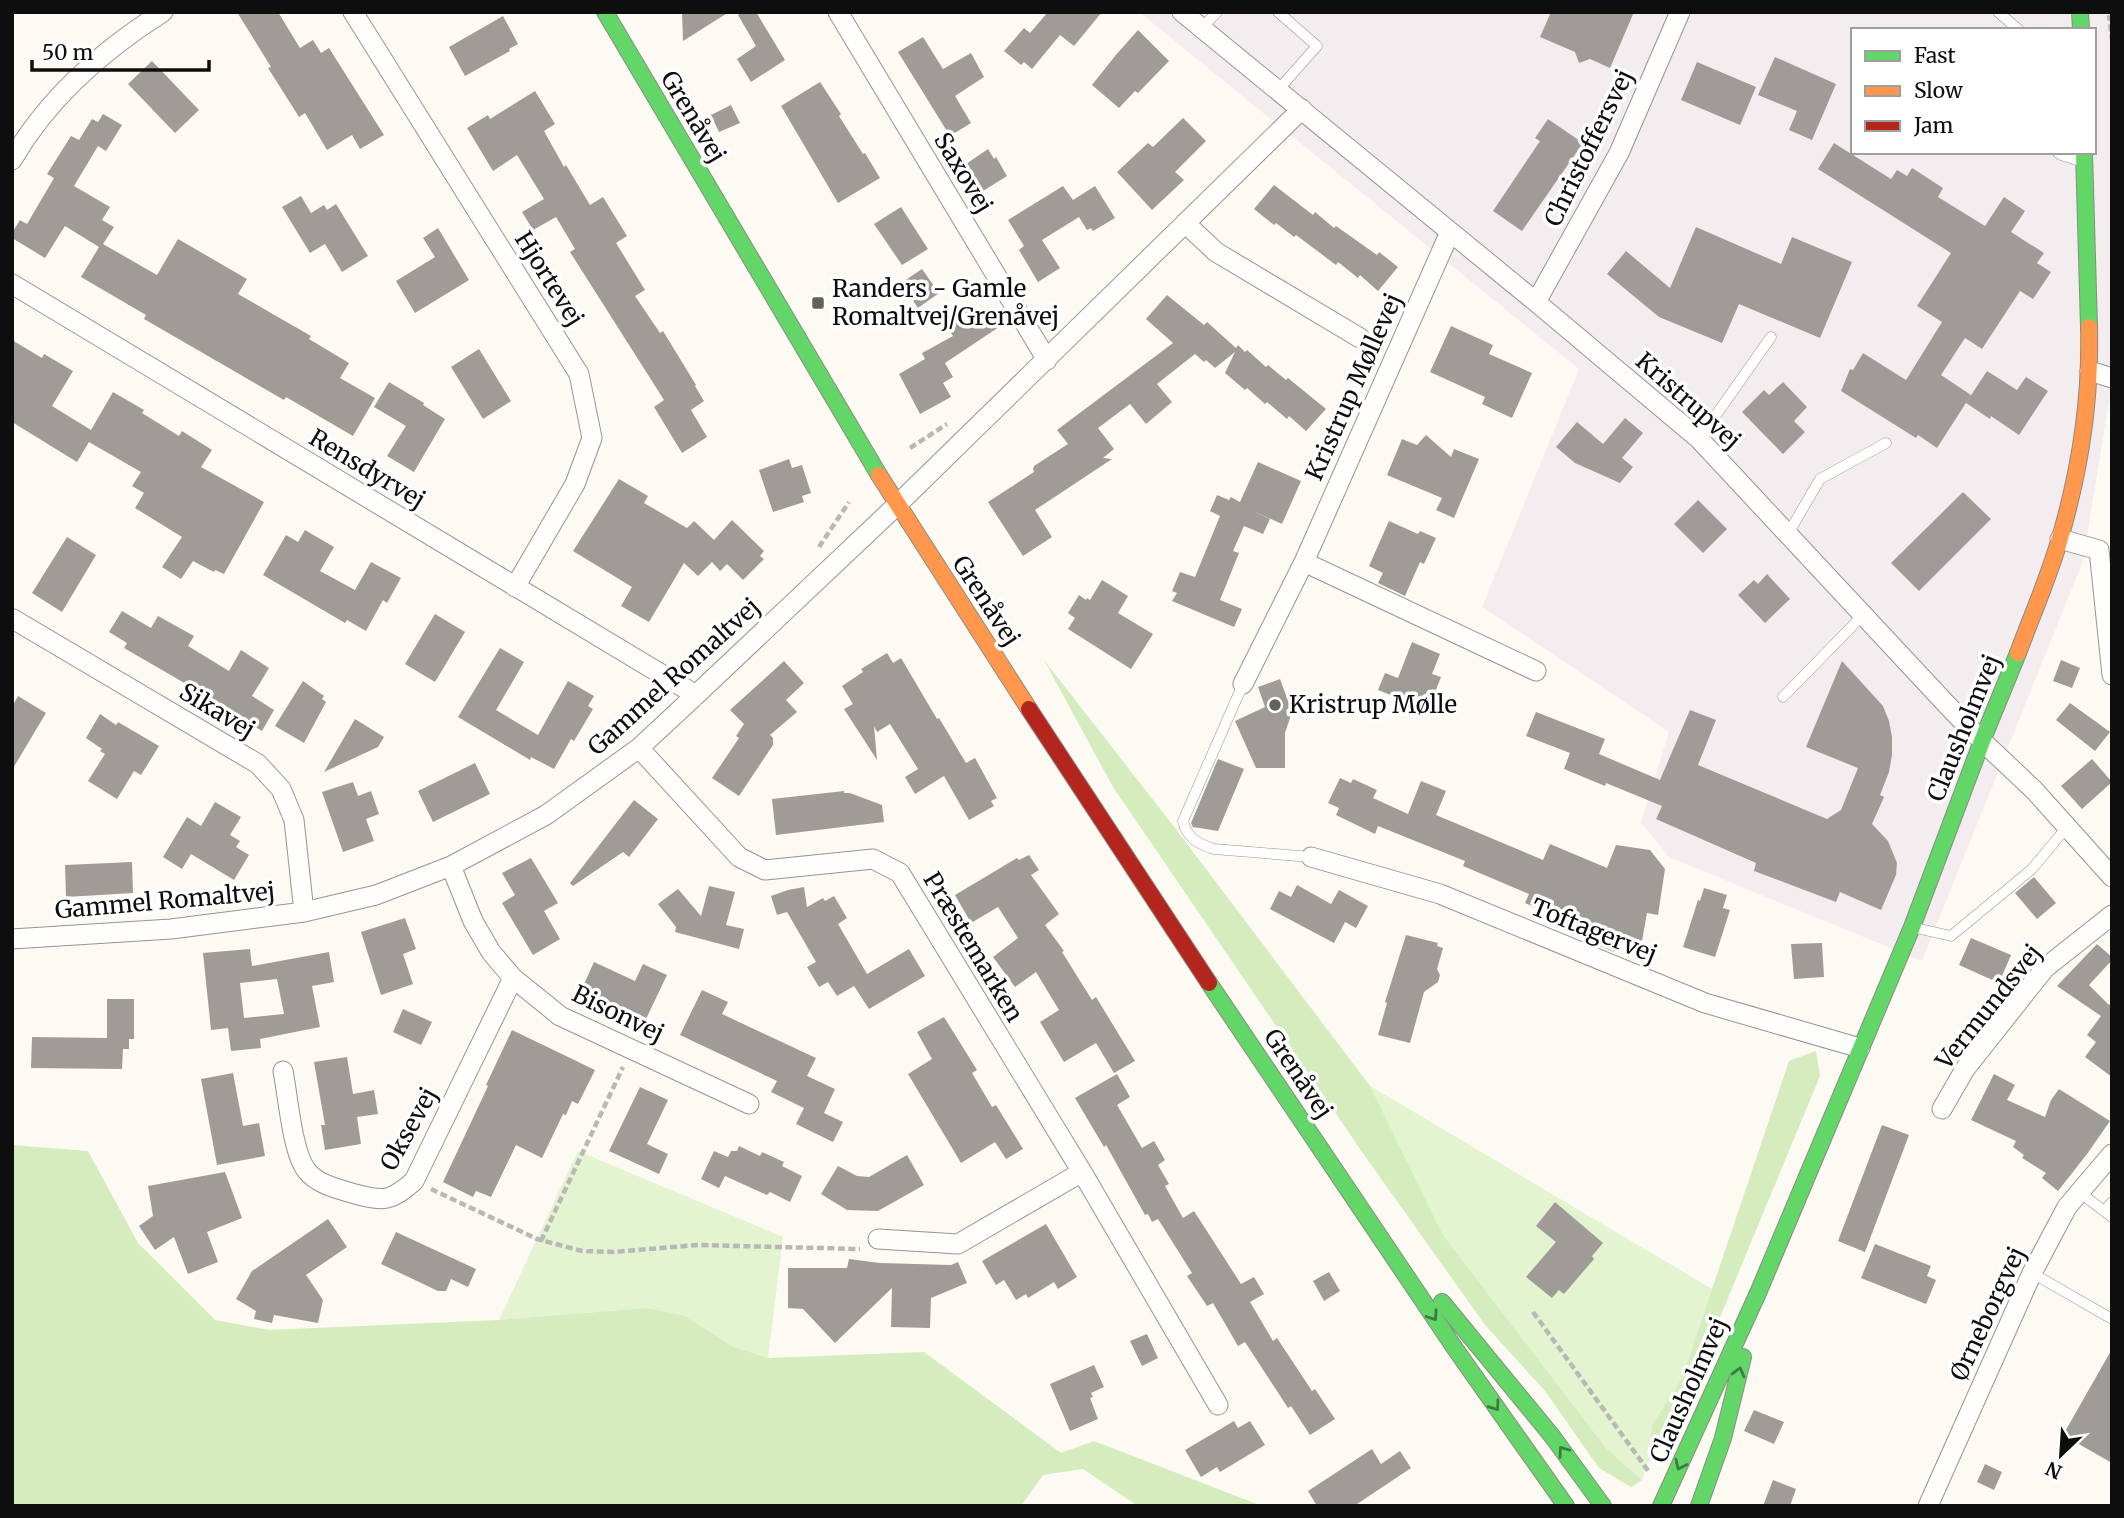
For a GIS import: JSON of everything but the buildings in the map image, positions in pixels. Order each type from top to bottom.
[{"type":"street","points":[[12,160],[28,132],[75,79],[136,29],[163,12]]},
{"type":"street","name":"Hjortevej","points":[[354,12],[579,374],[592,438],[575,484],[515,587]]},
{"type":"street","name":"Grenåvej","points":[[604,12],[897,505],[1141,881],[1456,1350],[1566,1506]]},
{"type":"street","name":"Saxovej","points":[[838,12],[1047,360]]},
{"type":"street","name":"Kristrupvej","points":[[1182,12],[1699,439],[1982,741],[2017,773],[2108,867]]},
{"type":"street","name":"Christoffersvej","points":[[1536,302],[1619,153],[1680,12]]},
{"type":"street","name":"Gammel Romaltvej","points":[[12,939],[171,929],[304,912],[376,895],[452,866],[546,815],[639,748],[696,695],[1047,360],[1302,109]]},
{"type":"street","name":"Clausholmvej","points":[[1662,1504],[1758,1293],[1912,927],[1982,741],[2010,676],[2060,539],[2079,461],[2090,372],[2084,157]]},
{"type":"street","points":[[1185,223],[1216,252],[1360,338]]},
{"type":"street","name":"Kristrup Møllevej","points":[[1242,684],[1304,562],[1450,232]]},
{"type":"street","name":"Rensdyrvej","points":[[12,284],[696,695]]},
{"type":"street","points":[[2090,372],[2112,378]]},
{"type":"street","points":[[2060,539],[2099,550],[2112,675]]},
{"type":"street","points":[[1304,562],[1536,671]]},
{"type":"street","name":"Sikavej","points":[[13,619],[258,764],[281,789],[294,820],[304,912]]},
{"type":"street","name":"Præstemarken","points":[[639,748],[739,857],[765,870],[873,859],[900,873],[1082,1172],[1218,1405]]},
{"type":"street","name":"Toftagervej","points":[[1311,857],[1440,894],[1704,1003],[1860,1048]]},
{"type":"street","name":"Bisonvej","points":[[452,866],[473,921],[491,952],[513,978],[560,1016],[749,1104]]},
{"type":"street","name":"Vermundsvej","points":[[1942,1109],[1965,1069],[2045,968],[2112,915]]},
{"type":"street","name":"Oksevej","points":[[283,1070],[298,1157],[307,1172],[327,1185],[376,1199],[397,1196],[414,1181],[513,978]]},
{"type":"street","name":"Ørneborgvej","points":[[1928,1506],[2032,1273],[2067,1207],[2112,1154]]},
{"type":"street","points":[[878,1239],[958,1244],[1082,1172]]},
{"type":"street","name":"Grenåvej","points":[[1354,1199],[1483,1350],[1552,1436],[1603,1506]]},
{"type":"street","name":"Clausholmvej","points":[[1699,1506],[1723,1438],[1758,1293]]},
{"type":"street","points":[[1456,1350],[1477,1405],[1538,1494]]},
{"type":"lane","points":[[1202,28],[1217,12]]},
{"type":"lane","points":[[1278,12],[1317,46],[1278,90]]},
{"type":"lane","points":[[1998,12],[2018,28]]},
{"type":"lane","points":[[2060,154],[2084,157]]},
{"type":"lane","points":[[1699,439],[1771,337]]},
{"type":"lane","points":[[1788,534],[1820,479],[1886,443]]},
{"type":"lane","points":[[1783,697],[1863,615]]},
{"type":"lane","points":[[1242,684],[1183,821],[1185,831],[1202,845],[1214,849],[1311,857]]},
{"type":"lane","points":[[1912,927],[1951,936],[2032,869],[2067,827]]},
{"type":"lane","points":[[2079,1192],[2108,1214],[2112,1202]]},
{"type":"lane","points":[[2032,1273],[2112,1319]]},
{"type":"path","points":[[2112,18],[2109,17],[2112,39]]},
{"type":"path","points":[[812,557],[849,502]]},
{"type":"path","points":[[541,1241],[631,1049]]},
{"type":"path","points":[[414,1181],[541,1241],[582,1251],[614,1252],[697,1245],[861,1249],[878,1239]]},
{"type":"path","points":[[1533,1312],[1626,1437],[1656,1483],[1662,1504]]},
{"type":"shaded area","points":[[1139,12],[2111,12],[2112,358],[2110,395],[2083,561],[1922,961],[1669,857],[1641,822],[1669,732],[1482,607],[1579,369]]},
{"type":"green space","points":[[1044,660],[1370,1086],[1443,1235],[1606,1448],[1642,1480],[1631,1487],[1599,1468],[1545,1391],[1485,1325],[1360,1149],[1113,787]]},
{"type":"green space","points":[[1816,1051],[1820,1076],[1672,1433],[1648,1462],[1652,1425],[1682,1378],[1789,1061]]},
{"type":"green space","points":[[1370,1086],[1712,1289],[1682,1378],[1652,1425],[1648,1462],[1642,1480],[1606,1448],[1443,1235]]},
{"type":"green space","points":[[12,1145],[88,1151],[138,1243],[215,1320],[269,1330],[499,1320],[646,1308],[683,1315],[732,1346],[768,1358],[924,1352],[1061,1453],[1094,1441],[1262,1506],[1138,1506],[1083,1469],[1043,1475],[1021,1506],[12,1506]]},
{"type":"green space","points":[[578,1151],[783,1237],[768,1358],[732,1346],[683,1315],[646,1308],[499,1320]]},
{"type":"traffic: fast","points":[[605,12],[879,475]]},
{"type":"traffic: fast","points":[[2080,12],[2081,28]]},
{"type":"traffic: fast","points":[[2084,154],[2089,327]]},
{"type":"traffic: fast","points":[[1661,1506],[1758,1293],[1912,927],[2018,653]]},
{"type":"traffic: fast","points":[[1209,983],[1456,1350],[1566,1506]]},
{"type":"traffic: fast","points":[[1442,1302],[1552,1436],[1603,1506]]},
{"type":"traffic: fast","points":[[1699,1506],[1723,1438],[1743,1357]]},
{"type":"traffic: slow","points":[[2018,653],[2056,553],[2073,486],[2086,407],[2089,327]]},
{"type":"traffic: slow","points":[[879,475],[1029,709]]},
{"type":"traffic: jam","points":[[1029,709],[1209,983]]},
{"type":"place","name":"Randers - Gamle Romaltvej/Grenåvej","points":[[818,303]]},
{"type":"place","name":"Kristrup Mølle","points":[[1275,705]]}]
